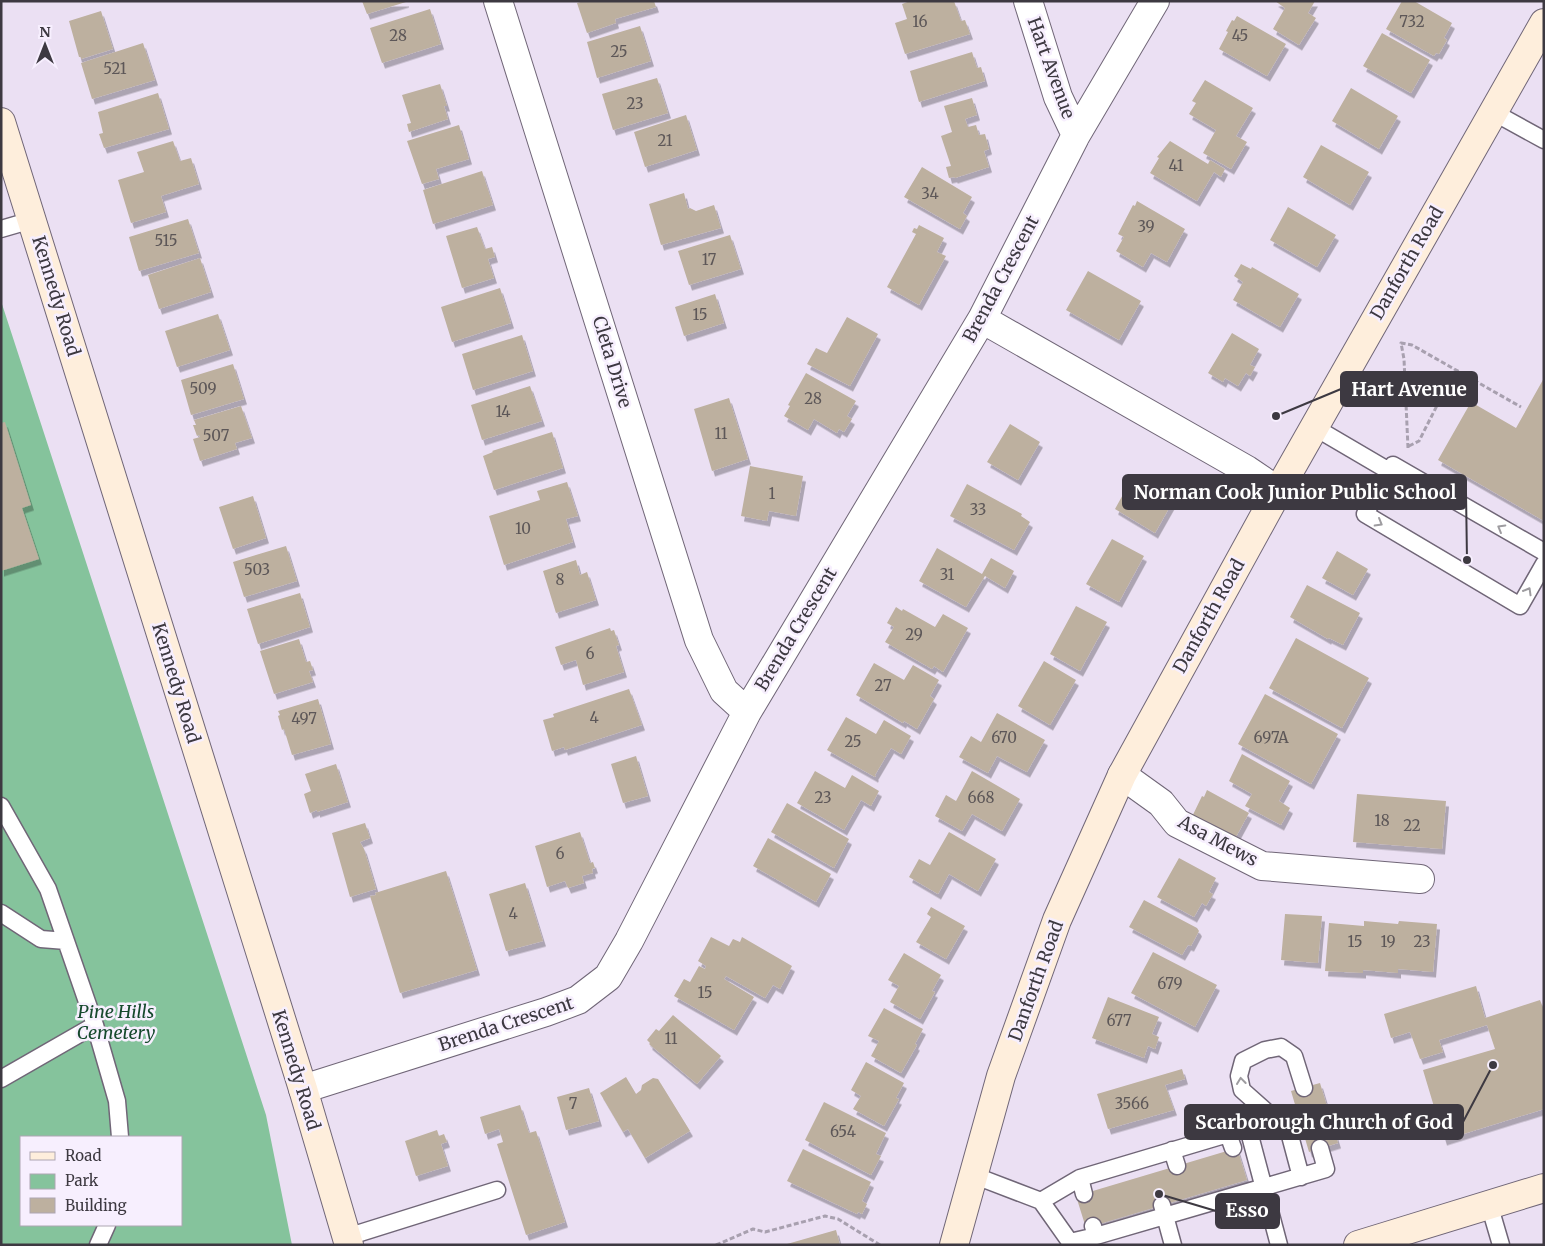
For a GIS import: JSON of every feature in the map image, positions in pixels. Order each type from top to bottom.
[{"type":"main road","name":"Danforth Road","points":[[954,1245],[1002,1076],[1057,920],[1122,775],[1278,491],[1544,23]]},
{"type":"main road","name":"Kennedy Road","points":[[1,122],[303,1089],[348,1241]]},
{"type":"main road","points":[[1358,1245],[1544,1188]]},
{"type":"street","name":"Cleta Drive","points":[[498,1],[699,640],[724,691],[747,712]]},
{"type":"street","name":"Hart Avenue","points":[[1028,1],[1058,97],[1076,135]]},
{"type":"street","name":"Brenda Crescent","points":[[303,1089],[546,1012],[578,1000],[608,977],[629,941],[747,712],[982,319],[1076,135],[1155,1]]},
{"type":"street","points":[[982,319],[1247,470],[1278,491]]},
{"type":"street","name":"Asa Mews","points":[[1122,775],[1161,802],[1177,823],[1262,866],[1420,879]]},
{"type":"lane","points":[[1493,112],[1544,140]]},
{"type":"lane","points":[[1,229],[32,220]]},
{"type":"lane","points":[[1314,427],[1544,552]]},
{"type":"lane","points":[[1393,470],[1364,514],[1520,606],[1544,564]]},
{"type":"lane","points":[[1,806],[48,889],[95,1025],[117,1101],[120,1136]]},
{"type":"lane","points":[[1,914],[41,939],[66,941]]},
{"type":"lane","points":[[1,1079],[95,1025]]},
{"type":"lane","points":[[1301,1177],[1289,1132],[1242,1090],[1238,1076],[1243,1061],[1265,1050],[1281,1047],[1294,1056],[1304,1088]]},
{"type":"lane","points":[[1040,1201],[1150,1165],[1172,1150],[1202,1150],[1231,1141],[1248,1128],[1279,1245]]},
{"type":"lane","points":[[974,1175],[1040,1201],[1070,1242],[1094,1231],[1243,1187],[1264,1187],[1326,1169],[1320,1148]]},
{"type":"lane","points":[[1172,1150],[1177,1166]]},
{"type":"lane","points":[[348,1241],[497,1190]]},
{"type":"lane","points":[[1490,1204],[1501,1245]]},
{"type":"lane","points":[[1163,1211],[1173,1245]]},
{"type":"lane","points":[[98,1245],[107,1226]]},
{"type":"path","points":[[1409,446],[1404,359],[1401,343],[1412,345],[1521,407]]},
{"type":"path","points":[[1393,470],[1409,446],[1419,441],[1455,370]]},
{"type":"path","points":[[716,1245],[752,1229],[765,1232],[825,1216],[838,1219],[880,1245]]},
{"type":"green space","name":"Pine Hills Cemetery","points":[[1,301],[266,1115],[292,1245],[1,1245]]},
{"type":"building","points":[[362,1],[406,1],[406,2],[367,14]]},
{"type":"building","points":[[584,1],[654,1],[656,7],[615,19],[616,23],[587,33],[577,3]]},
{"type":"building","points":[[910,1],[954,1],[961,21],[965,20],[970,34],[905,54],[895,23],[907,19],[902,4]]},
{"type":"building","points":[[1275,1],[1315,1],[1308,13],[1316,18],[1299,45],[1273,29],[1285,8]]},
{"type":"building","points":[[1402,1],[1414,1],[1452,23],[1444,38],[1447,40],[1439,54],[1436,53],[1434,56],[1386,29]]},
{"type":"building","points":[[430,9],[441,44],[382,63],[370,28]]},
{"type":"building","points":[[101,11],[113,49],[81,59],[69,21]]},
{"type":"building","points":[[1237,16],[1286,44],[1267,76],[1219,49],[1232,20],[1234,21]]},
{"type":"building","points":[[640,26],[651,61],[597,78],[587,42]]},
{"type":"building","points":[[1382,33],[1430,60],[1411,93],[1363,66]]},
{"type":"building","points":[[143,43],[155,80],[92,99],[81,63]]},
{"type":"building","points":[[972,52],[977,68],[981,67],[985,81],[919,102],[910,71]]},
{"type":"building","points":[[657,78],[668,113],[613,130],[602,94]]},
{"type":"building","points":[[1205,80],[1253,108],[1236,136],[1247,142],[1231,169],[1203,153],[1216,130],[1189,114],[1196,103],[1192,101]]},
{"type":"building","points":[[440,84],[447,106],[444,106],[448,119],[409,132],[407,124],[411,123],[402,95]]},
{"type":"building","points":[[1351,88],[1398,116],[1379,149],[1332,121]]},
{"type":"building","points":[[158,93],[169,129],[104,148],[99,134],[103,133],[98,112]]},
{"type":"building","points":[[972,98],[977,115],[965,119],[968,127],[976,125],[979,135],[985,134],[989,149],[984,151],[989,167],[955,178],[949,178],[946,167],[951,166],[941,136],[952,132],[944,106]]},
{"type":"building","points":[[686,115],[697,150],[645,167],[634,132]]},
{"type":"building","points":[[459,125],[469,159],[436,169],[439,179],[422,184],[407,141]]},
{"type":"building","points":[[173,141],[180,161],[191,158],[199,184],[161,196],[166,212],[131,223],[118,180],[144,172],[137,152]]},
{"type":"building","points":[[1170,141],[1208,164],[1210,160],[1225,169],[1221,177],[1214,172],[1197,201],[1150,173],[1159,158],[1157,157]]},
{"type":"building","points":[[1321,145],[1369,172],[1350,205],[1303,177]]},
{"type":"building","points":[[922,167],[972,197],[963,213],[967,216],[960,229],[904,197]]},
{"type":"building","points":[[482,171],[493,205],[433,224],[423,190]]},
{"type":"building","points":[[684,193],[688,209],[696,211],[714,205],[721,228],[661,245],[649,204]]},
{"type":"building","points":[[1137,201],[1185,229],[1167,262],[1151,253],[1143,267],[1116,251],[1124,237],[1118,234]]},
{"type":"building","points":[[1288,207],[1336,235],[1317,267],[1270,240]]},
{"type":"building","points":[[188,219],[199,253],[139,271],[129,237]]},
{"type":"building","points":[[919,225],[944,238],[937,252],[946,256],[919,305],[887,287],[916,234],[912,232],[914,228],[917,229]]},
{"type":"building","points":[[477,227],[485,249],[492,247],[495,257],[488,259],[494,278],[462,288],[446,236]]},
{"type":"building","points":[[730,235],[741,269],[689,285],[678,251]]},
{"type":"building","points":[[200,258],[211,292],[159,309],[148,275]]},
{"type":"building","points":[[1241,264],[1251,269],[1252,267],[1299,294],[1280,327],[1233,300],[1243,282],[1234,276]]},
{"type":"building","points":[[1088,271],[1141,301],[1119,340],[1066,310]]},
{"type":"building","points":[[500,288],[511,323],[452,342],[441,307]]},
{"type":"building","points":[[715,294],[724,323],[684,336],[675,307]]},
{"type":"building","points":[[218,314],[230,350],[177,367],[165,331]]},
{"type":"building","points":[[847,317],[878,334],[850,386],[807,364],[816,348],[827,353]]},
{"type":"building","points":[[1232,333],[1259,349],[1250,365],[1255,367],[1250,376],[1246,373],[1238,386],[1225,378],[1223,382],[1208,373]]},
{"type":"building","points":[[522,335],[533,371],[473,390],[462,354]]},
{"type":"building","points":[[233,364],[244,399],[191,415],[181,380]]},
{"type":"building","points":[[806,373],[856,401],[847,416],[852,419],[844,432],[839,429],[837,433],[814,419],[808,430],[784,416]]},
{"type":"building","points":[[1544,378],[1544,521],[1438,460],[1471,402],[1516,428]]},
{"type":"building","points":[[530,386],[542,421],[482,440],[471,405]]},
{"type":"building","points":[[729,398],[748,459],[712,471],[694,409]]},
{"type":"building","points":[[241,406],[252,438],[235,443],[237,449],[200,461],[193,439],[200,437],[199,435],[197,436],[193,425],[196,425],[194,420]]},
{"type":"building","points":[[5,422],[31,505],[22,508],[39,559],[1,571],[1,423]]},
{"type":"building","points":[[1010,424],[1040,442],[1018,480],[987,462]]},
{"type":"building","points":[[552,432],[563,468],[494,490],[483,456],[492,451]]},
{"type":"building","points":[[750,466],[803,476],[796,516],[769,511],[767,521],[741,516]]},
{"type":"building","points":[[1131,480],[1172,503],[1155,533],[1115,509]]},
{"type":"building","points":[[567,482],[578,516],[566,519],[573,542],[504,565],[489,516],[540,500],[537,491]]},
{"type":"building","points":[[967,484],[1022,514],[1021,516],[1030,522],[1014,550],[950,516]]},
{"type":"building","points":[[253,496],[266,538],[233,549],[219,507]]},
{"type":"building","points":[[1112,539],[1144,556],[1119,602],[1086,584]]},
{"type":"building","points":[[286,546],[297,581],[244,597],[233,562]]},
{"type":"building","points":[[937,548],[982,574],[991,558],[1014,571],[1005,588],[985,576],[966,607],[919,581]]},
{"type":"building","points":[[1337,551],[1368,569],[1353,595],[1322,578]]},
{"type":"building","points":[[576,560],[580,575],[587,572],[596,600],[556,613],[543,571]]},
{"type":"building","points":[[1307,585],[1360,613],[1343,645],[1328,639],[1290,617]]},
{"type":"building","points":[[300,593],[310,627],[258,644],[247,609]]},
{"type":"building","points":[[1076,606],[1107,622],[1080,671],[1050,654]]},
{"type":"building","points":[[896,607],[935,627],[943,614],[968,628],[943,672],[934,666],[932,669],[885,642],[894,627],[887,623]]},
{"type":"building","points":[[610,628],[611,631],[614,630],[619,645],[616,646],[624,672],[583,685],[576,660],[561,665],[555,647]]},
{"type":"building","points":[[1296,638],[1369,678],[1342,728],[1269,688]]},
{"type":"building","points":[[299,639],[306,662],[310,661],[313,670],[309,671],[313,682],[274,694],[260,651]]},
{"type":"building","points":[[1044,661],[1076,680],[1050,725],[1018,706]]},
{"type":"building","points":[[874,663],[904,680],[913,665],[939,680],[930,696],[934,699],[917,729],[904,721],[903,723],[856,695]]},
{"type":"building","points":[[629,689],[642,725],[565,750],[564,747],[552,751],[543,720],[554,717],[553,714]]},
{"type":"building","points":[[1265,694],[1338,734],[1311,784],[1238,744]]},
{"type":"building","points":[[318,699],[331,744],[292,755],[284,729],[282,730],[278,711]]},
{"type":"building","points":[[997,713],[1045,740],[1027,772],[997,756],[988,773],[959,757],[971,736],[981,742]]},
{"type":"building","points":[[846,717],[876,734],[884,720],[911,736],[901,754],[891,748],[875,777],[827,750]]},
{"type":"building","points":[[1242,754],[1290,781],[1279,801],[1290,808],[1281,825],[1245,806],[1252,794],[1229,781]]},
{"type":"building","points":[[636,756],[648,796],[623,803],[611,764]]},
{"type":"building","points":[[336,764],[348,802],[310,813],[304,794],[311,791],[305,774]]},
{"type":"building","points":[[815,771],[845,788],[852,775],[879,791],[871,806],[861,800],[844,830],[797,803]]},
{"type":"building","points":[[972,771],[1020,799],[1002,831],[972,814],[962,831],[935,816],[946,795],[956,801]]},
{"type":"building","points":[[1207,790],[1249,813],[1231,846],[1189,823],[1202,796],[1204,797]]},
{"type":"building","points":[[1357,794],[1446,801],[1442,849],[1353,842]]},
{"type":"building","points":[[787,803],[849,839],[834,868],[771,832]]},
{"type":"building","points":[[365,823],[370,838],[360,842],[364,849],[376,889],[350,897],[332,833]]},
{"type":"building","points":[[580,832],[590,863],[593,862],[595,868],[592,869],[593,873],[582,876],[584,883],[568,888],[565,881],[547,887],[535,846]]},
{"type":"building","points":[[949,832],[996,859],[978,891],[949,874],[938,894],[909,877],[919,859],[930,865]]},
{"type":"building","points":[[768,838],[831,874],[816,902],[753,866]]},
{"type":"building","points":[[1179,858],[1216,878],[1209,892],[1213,894],[1206,906],[1202,903],[1194,917],[1157,897]]},
{"type":"building","points":[[446,871],[477,970],[400,993],[370,896]]},
{"type":"building","points":[[525,883],[543,941],[506,951],[489,894]]},
{"type":"building","points":[[1144,900],[1197,928],[1199,931],[1191,946],[1188,945],[1182,955],[1129,927]]},
{"type":"building","points":[[931,907],[965,926],[946,959],[916,942],[931,917],[927,914]]},
{"type":"building","points":[[1285,914],[1322,916],[1318,963],[1281,960]]},
{"type":"building","points":[[1364,921],[1398,924],[1399,921],[1437,924],[1433,972],[1398,969],[1398,973],[1363,970],[1363,973],[1325,971],[1329,923],[1364,926]]},
{"type":"building","points":[[711,937],[729,946],[733,939],[740,942],[742,937],[792,966],[780,989],[773,985],[765,998],[726,976],[724,979],[754,997],[734,1030],[674,996],[684,979],[690,982],[699,966],[705,969],[706,966],[698,961]]},
{"type":"building","points":[[1153,952],[1217,985],[1195,1027],[1131,993]]},
{"type":"building","points":[[904,953],[941,975],[932,991],[935,992],[920,1019],[890,1002],[899,986],[888,980]]},
{"type":"building","points":[[1476,986],[1485,1018],[1540,1000],[1544,1010],[1544,1109],[1444,1140],[1423,1070],[1495,1049],[1487,1025],[1439,1040],[1443,1052],[1420,1059],[1410,1032],[1391,1038],[1384,1014]]},
{"type":"building","points":[[1108,997],[1159,1017],[1152,1034],[1159,1037],[1155,1049],[1148,1046],[1144,1058],[1092,1038]]},
{"type":"building","points":[[884,1008],[923,1029],[915,1044],[917,1045],[901,1073],[871,1056],[879,1041],[868,1036]]},
{"type":"building","points":[[673,1015],[721,1056],[697,1084],[649,1044],[647,1040],[656,1029],[659,1031]]},
{"type":"building","points":[[866,1062],[904,1083],[896,1098],[899,1099],[884,1126],[853,1109],[861,1096],[851,1090]]},
{"type":"building","points":[[1182,1069],[1185,1079],[1165,1085],[1174,1110],[1108,1129],[1097,1094]]},
{"type":"building","points":[[626,1077],[636,1094],[641,1090],[642,1085],[653,1078],[658,1079],[690,1131],[645,1158],[628,1129],[623,1132],[600,1093]]},
{"type":"building","points":[[1320,1083],[1338,1143],[1309,1152],[1291,1091]]},
{"type":"building","points":[[589,1088],[599,1121],[566,1130],[557,1097]]},
{"type":"building","points":[[824,1102],[886,1133],[876,1154],[881,1156],[871,1175],[805,1140]]},
{"type":"building","points":[[520,1105],[529,1133],[536,1131],[565,1222],[526,1235],[497,1144],[503,1142],[499,1129],[485,1134],[480,1117]]},
{"type":"building","points":[[437,1130],[439,1136],[444,1134],[447,1142],[441,1144],[448,1166],[416,1176],[405,1141]]},
{"type":"building","points":[[1237,1148],[1247,1180],[1086,1228],[1076,1196]]},
{"type":"building","points":[[803,1149],[871,1182],[862,1201],[867,1204],[862,1214],[858,1212],[857,1214],[787,1181]]},
{"type":"building","points":[[836,1230],[840,1245],[787,1245],[787,1244]]},
{"type":"place","name":"Hart Avenue","points":[[1276,416]]},
{"type":"place","name":"Norman Cook Junior Public School","points":[[1467,560]]},
{"type":"place","name":"Scarborough Church of God","points":[[1493,1065]]},
{"type":"place","name":"Esso","points":[[1159,1194]]}]
